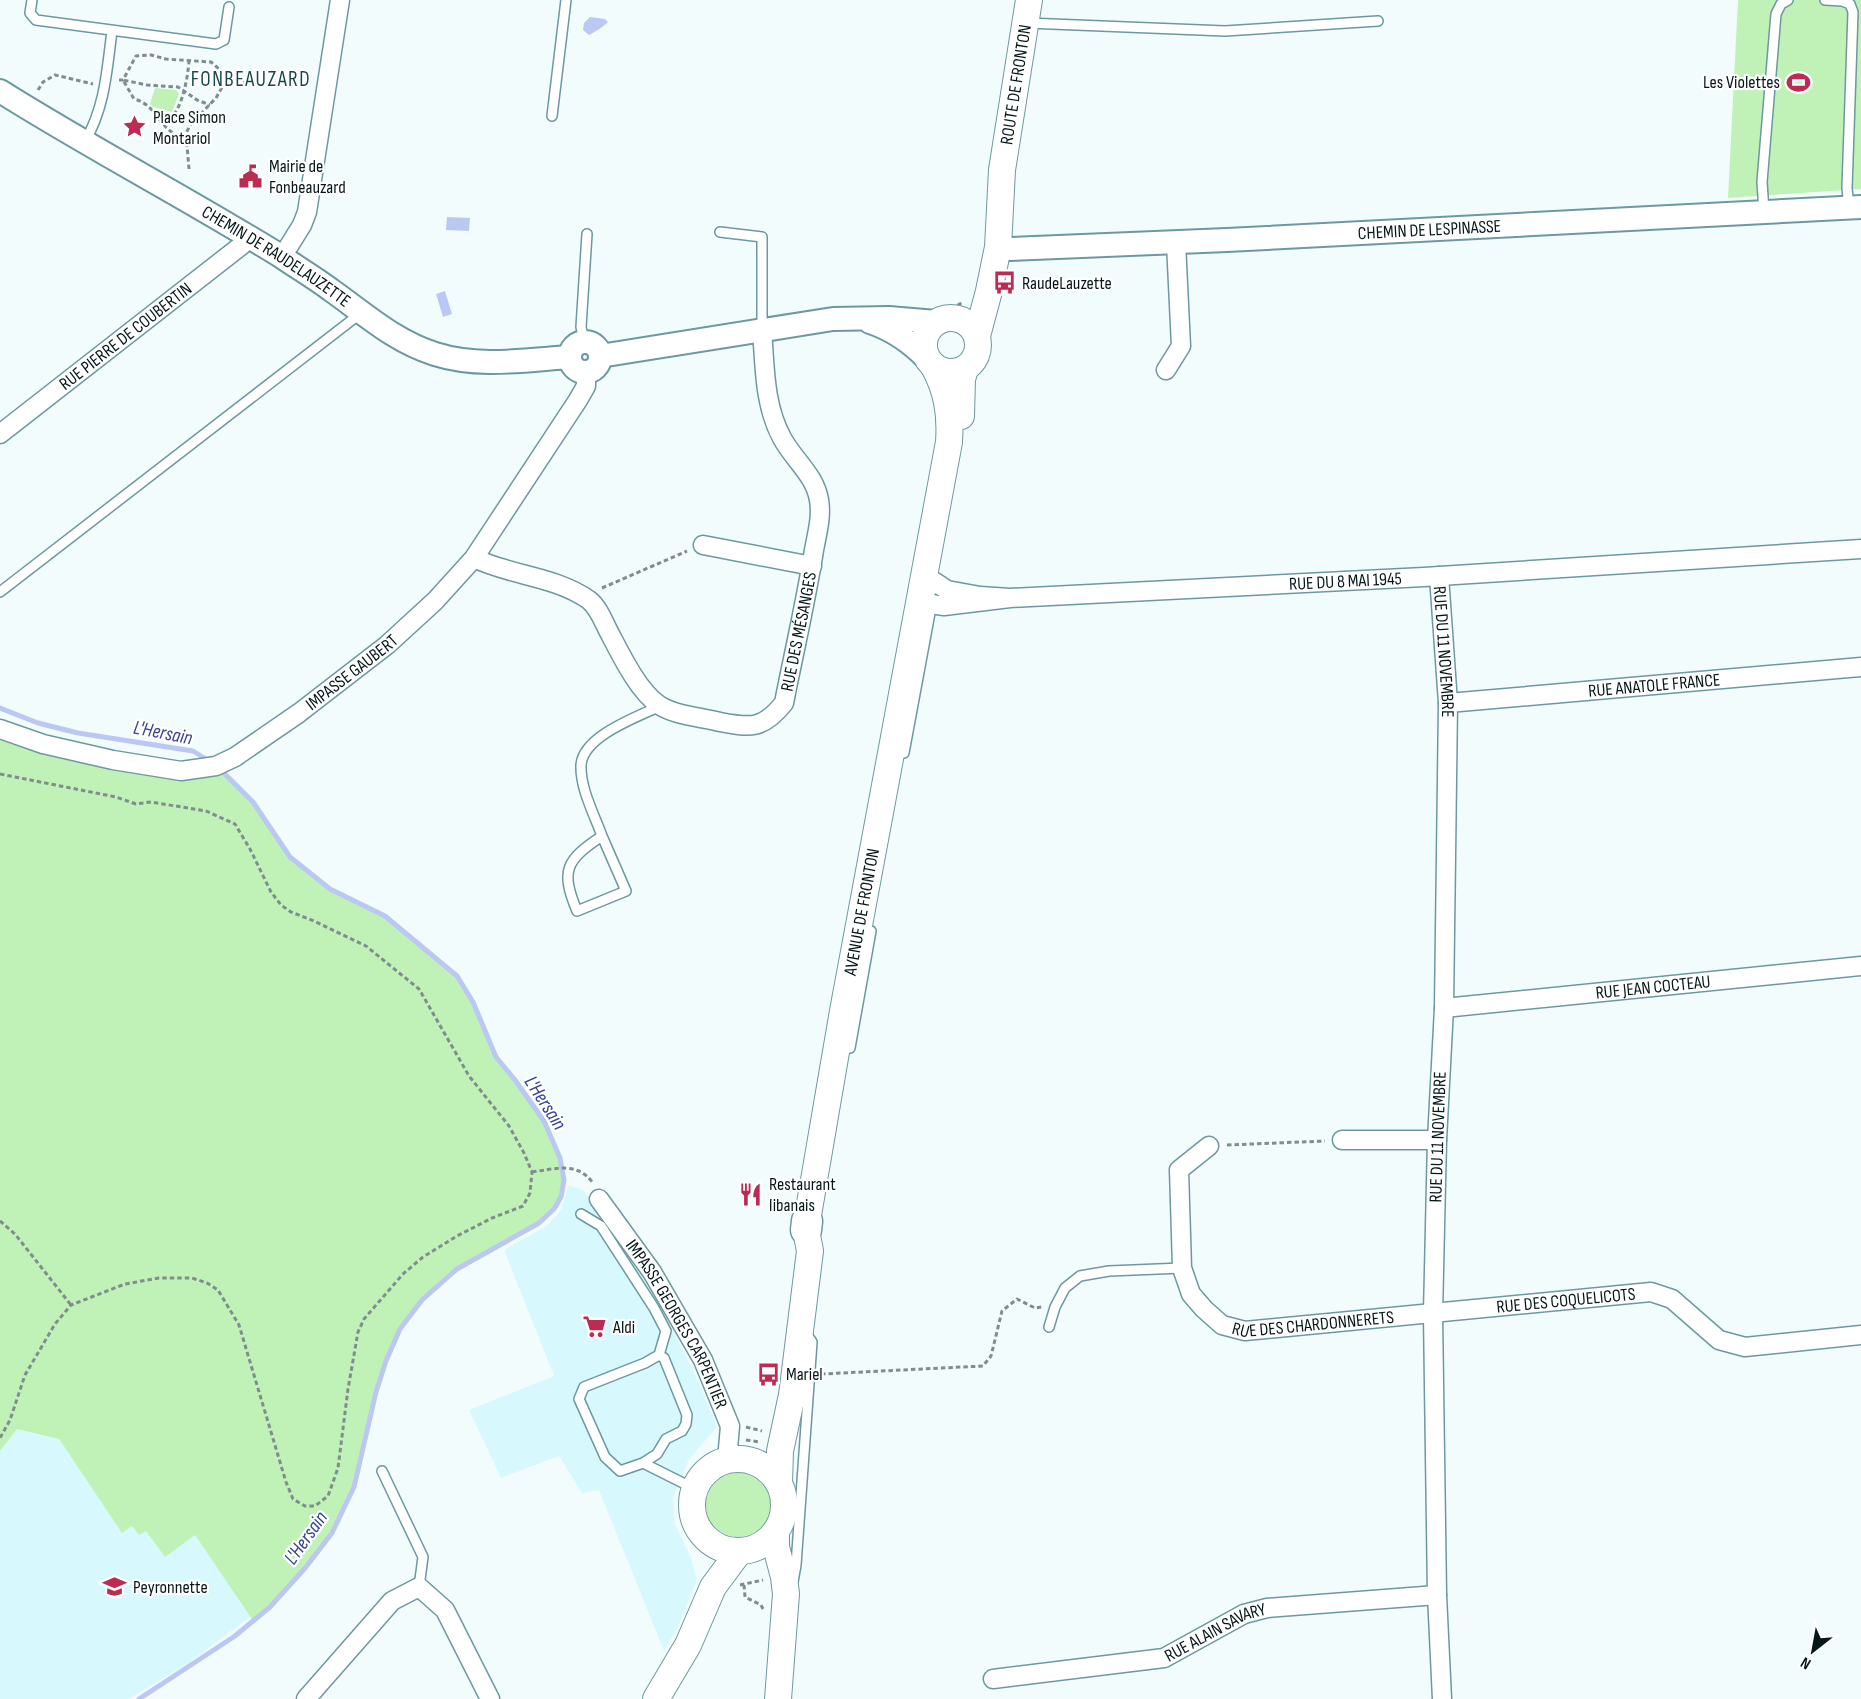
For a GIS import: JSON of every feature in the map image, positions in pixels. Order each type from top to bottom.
[{"type":"main road","name":"ROUTE DE FRONTON","points":[[1002,170],[1027,11]]},
{"type":"main road","points":[[1002,170],[998,247],[977,336],[977,354],[965,369],[951,372],[938,369],[930,363],[924,347],[926,333],[971,301],[979,277],[991,208],[1002,170]]},
{"type":"main road","points":[[946,320],[968,324],[977,336]]},
{"type":"main road","name":"AVENUE DE FRONTON","points":[[930,363],[946,393],[951,423],[931,589]]},
{"type":"main road","name":"AVENUE DE FRONTON","points":[[774,1587],[784,1577],[776,1547],[776,1532],[785,1508],[780,1483],[779,1458],[792,1395],[800,1312],[810,1251],[810,1229],[843,1011],[961,438],[962,380],[965,369]]},
{"type":"main road","name":"AVENUE DE FRONTON","points":[[695,1489],[702,1476],[713,1466],[737,1460],[763,1442],[773,1426],[798,1250],[810,1229]]},
{"type":"main road","points":[[737,1460],[766,1468],[780,1483]]},
{"type":"main road","points":[[695,1489],[692,1502],[693,1515],[698,1528],[706,1538],[721,1548],[745,1551],[765,1544],[776,1532]]},
{"type":"main road","points":[[706,1538],[724,1586]]},
{"type":"main road","points":[[656,1699],[745,1551]]},
{"type":"main road","name":"AVENUE DE FRONTON","points":[[745,1551],[772,1583],[783,1622],[778,1699]]},
{"type":"street","points":[[282,257],[302,225],[307,212],[340,0]]},
{"type":"street","name":"CHEMIN DE RAUDELAUZETTE","points":[[0,91],[282,257],[331,290],[378,326],[411,344],[454,359],[496,363],[585,357],[833,319],[946,320]]},
{"type":"street","name":"CHEMIN DE LESPINASSE","points":[[998,247],[1010,249],[1176,243],[1855,208]]},
{"type":"street","name":"RUE PIERRE DE COUBERTIN","points":[[0,434],[242,245],[248,237]]},
{"type":"street","points":[[1166,370],[1181,346],[1176,243]]},
{"type":"street","name":"CHEMIN DE RAUDELAUZETTE","points":[[833,319],[866,321],[886,328],[907,339],[930,363]]},
{"type":"street","name":"RUE DES MÉSANGES","points":[[660,706],[746,727],[760,725],[773,717],[784,703],[821,511],[814,484],[782,440],[772,417],[767,393],[762,330]]},
{"type":"street","name":"IMPASSE GAUBERT","points":[[0,729],[43,744],[113,760],[181,771],[216,766],[236,757],[299,713],[387,645],[435,601],[474,558],[586,386],[585,357]]},
{"type":"street","points":[[703,545],[812,566]]},
{"type":"street","name":"RUE DU 8 MAI 1945","points":[[931,589],[944,606],[1010,598],[1439,576],[1861,549]]},
{"type":"street","points":[[474,558],[528,577],[568,587],[592,602],[635,678],[648,696],[660,706]]},
{"type":"street","name":"RUE DU 11 NOVEMBRE","points":[[1439,576],[1448,703],[1444,1008],[1437,1140],[1432,1314],[1437,1595],[1442,1699]]},
{"type":"street","name":"RUE ANATOLE FRANCE","points":[[1448,703],[1861,667]]},
{"type":"street","name":"RUE JEAN COCTEAU","points":[[1444,1008],[1861,966]]},
{"type":"street","points":[[1342,1140],[1437,1140]]},
{"type":"street","name":"RUE DES CHARDONNERETS","points":[[1209,1146],[1179,1170],[1182,1268],[1191,1294],[1222,1325],[1245,1330],[1432,1314]]},
{"type":"street","name":"IMPASSE GEORGES CARPENTIER","points":[[599,1199],[652,1272],[703,1360],[730,1426],[737,1460]]},
{"type":"street","name":"RUE DES COQUELICOTS","points":[[1432,1314],[1650,1292],[1672,1299],[1719,1340],[1745,1347],[1861,1335]]},
{"type":"street","points":[[306,1699],[392,1601],[419,1587],[445,1610],[490,1699]]},
{"type":"street","name":"RUE ALAIN SAVARY","points":[[993,1679],[1164,1658],[1244,1614],[1267,1608],[1437,1595]]},
{"type":"lane","points":[[32,0],[30,13],[36,20],[216,44],[224,40],[229,7]]},
{"type":"lane","points":[[552,116],[566,0]]},
{"type":"lane","points":[[1764,213],[1762,182],[1776,14],[1781,4],[1788,0]]},
{"type":"lane","points":[[1825,0],[1850,4],[1853,12],[1847,188],[1855,208]]},
{"type":"lane","points":[[1027,11],[1225,31],[1378,21]]},
{"type":"lane","points":[[85,141],[96,119],[105,80],[112,31]]},
{"type":"lane","points":[[720,231],[762,237],[762,330]]},
{"type":"lane","points":[[585,357],[581,327],[587,234]]},
{"type":"lane","points":[[0,592],[361,313]]},
{"type":"lane","points":[[902,764],[931,589]]},
{"type":"lane","points":[[602,836],[582,850],[572,861],[567,878],[577,912],[626,891],[602,836],[584,783],[581,766],[583,756],[591,744],[603,735],[660,706]]},
{"type":"lane","points":[[849,1053],[873,920]]},
{"type":"lane","points":[[580,1214],[601,1226],[654,1308],[666,1331],[659,1355],[645,1363],[584,1387],[579,1399],[605,1457],[620,1471],[644,1463],[657,1454],[666,1439],[682,1431],[686,1424],[687,1415],[664,1358],[659,1355]]},
{"type":"lane","points":[[1049,1327],[1055,1306],[1065,1288],[1080,1276],[1109,1271],[1182,1268]]},
{"type":"lane","points":[[774,1587],[792,1584],[796,1565],[812,1342],[800,1312]]},
{"type":"lane","points":[[644,1463],[695,1489]]},
{"type":"lane","points":[[382,1471],[423,1557],[419,1587]]},
{"type":"path","points":[[123,80],[136,56],[151,55],[166,59],[211,62],[219,69],[225,82]]},
{"type":"path","points":[[159,121],[166,122],[172,119],[187,83],[189,61]]},
{"type":"path","points":[[27,107],[43,82],[55,75],[95,85],[105,80],[123,80],[147,85],[178,87],[210,105]]},
{"type":"path","points":[[123,80],[134,99],[146,102],[165,128],[186,139]]},
{"type":"path","points":[[225,82],[254,82]]},
{"type":"path","points":[[189,169],[186,133],[191,124],[210,105],[225,82]]},
{"type":"path","points":[[583,596],[703,545]]},
{"type":"path","points":[[0,774],[116,797],[136,804],[151,802],[206,811],[236,824],[271,892],[281,905],[291,912],[366,946],[419,989],[469,1076],[509,1126],[531,1172],[530,1193],[523,1206],[492,1218],[423,1257],[402,1274],[364,1319],[358,1332],[348,1389],[338,1468],[328,1496],[315,1506],[305,1506],[293,1499],[238,1325],[218,1290],[192,1278],[159,1278],[125,1284],[71,1305],[55,1324],[25,1375],[10,1420],[0,1438]]},
{"type":"path","points":[[1209,1146],[1342,1140]]},
{"type":"path","points":[[531,1172],[566,1168],[582,1172],[594,1185],[599,1199]]},
{"type":"path","points":[[0,1221],[15,1234],[71,1305]]},
{"type":"path","points":[[814,1374],[983,1365],[991,1356],[1002,1311],[1017,1299],[1035,1308],[1055,1306]]},
{"type":"path","points":[[739,1427],[750,1427],[762,1431]]},
{"type":"path","points":[[724,1586],[774,1587]]},
{"type":"shaded area","points":[[569,1185],[583,1190],[605,1218],[661,1306],[699,1383],[717,1427],[689,1459],[673,1498],[675,1524],[691,1558],[697,1580],[678,1627],[664,1651],[599,1490],[582,1493],[559,1456],[501,1478],[469,1410],[554,1376],[504,1250],[548,1225],[561,1210]]},
{"type":"shaded area","name":"Peyronnette","points":[[17,1429],[59,1439],[122,1532],[132,1526],[146,1531],[195,1535],[250,1617],[187,1664],[129,1699],[0,1699],[0,1451]]},
{"type":"green space","name":"Les Violettes","points":[[1738,0],[1861,0],[1861,189],[1728,198]]},
{"type":"green space","points":[[155,88],[176,90],[179,94],[172,112],[150,104]]},
{"type":"green space","points":[[0,729],[113,760],[216,766],[248,797],[285,851],[299,866],[330,889],[386,916],[455,974],[473,1002],[494,1055],[534,1105],[558,1152],[564,1183],[561,1197],[554,1208],[531,1228],[453,1273],[426,1296],[404,1323],[386,1360],[364,1450],[347,1500],[308,1565],[291,1585],[253,1621],[195,1535],[165,1557],[146,1531],[139,1535],[132,1526],[122,1533],[59,1439],[17,1429],[0,1451]]},
{"type":"green space","points":[[732,1473],[744,1473],[761,1482],[768,1493],[770,1505],[768,1517],[761,1528],[744,1537],[732,1537],[720,1532],[711,1523],[706,1511],[706,1499],[711,1487],[720,1478]]},
{"type":"water","points":[[590,17],[605,19],[608,22],[589,35],[583,30],[584,23]]},
{"type":"water","points":[[447,217],[470,218],[469,231],[446,230]]},
{"type":"water","points":[[445,291],[452,314],[443,317],[436,294]]},
{"type":"waterway","name":"L'Hersain","points":[[0,708],[38,723],[78,733],[193,751],[209,761]]},
{"type":"waterway","name":"L'Hersain","points":[[139,1699],[235,1636],[270,1607],[306,1567],[332,1533],[354,1487],[376,1392],[400,1329],[422,1300],[457,1269],[539,1223],[554,1209],[561,1197],[564,1180],[560,1158],[544,1121],[496,1057],[473,1002],[457,976],[385,916],[330,889],[290,857],[253,802],[219,768]]},
{"type":"place","name":"Les Violettes","points":[[1798,82]]},
{"type":"place","name":"Place Simon Montariol","points":[[135,127]]},
{"type":"place","name":"Mairie de Fonbeauzard","points":[[251,176]]},
{"type":"place","name":"RaudeLauzette","points":[[1004,283]]},
{"type":"place","name":"Restaurant libanais","points":[[751,1194]]},
{"type":"place","name":"Aldi","points":[[595,1327]]},
{"type":"place","name":"Mariel","points":[[768,1374]]},
{"type":"place","name":"Peyronnette","points":[[115,1587]]},
{"type":"district","name":"FONBEAUZARD","points":[[251,79]]}]
